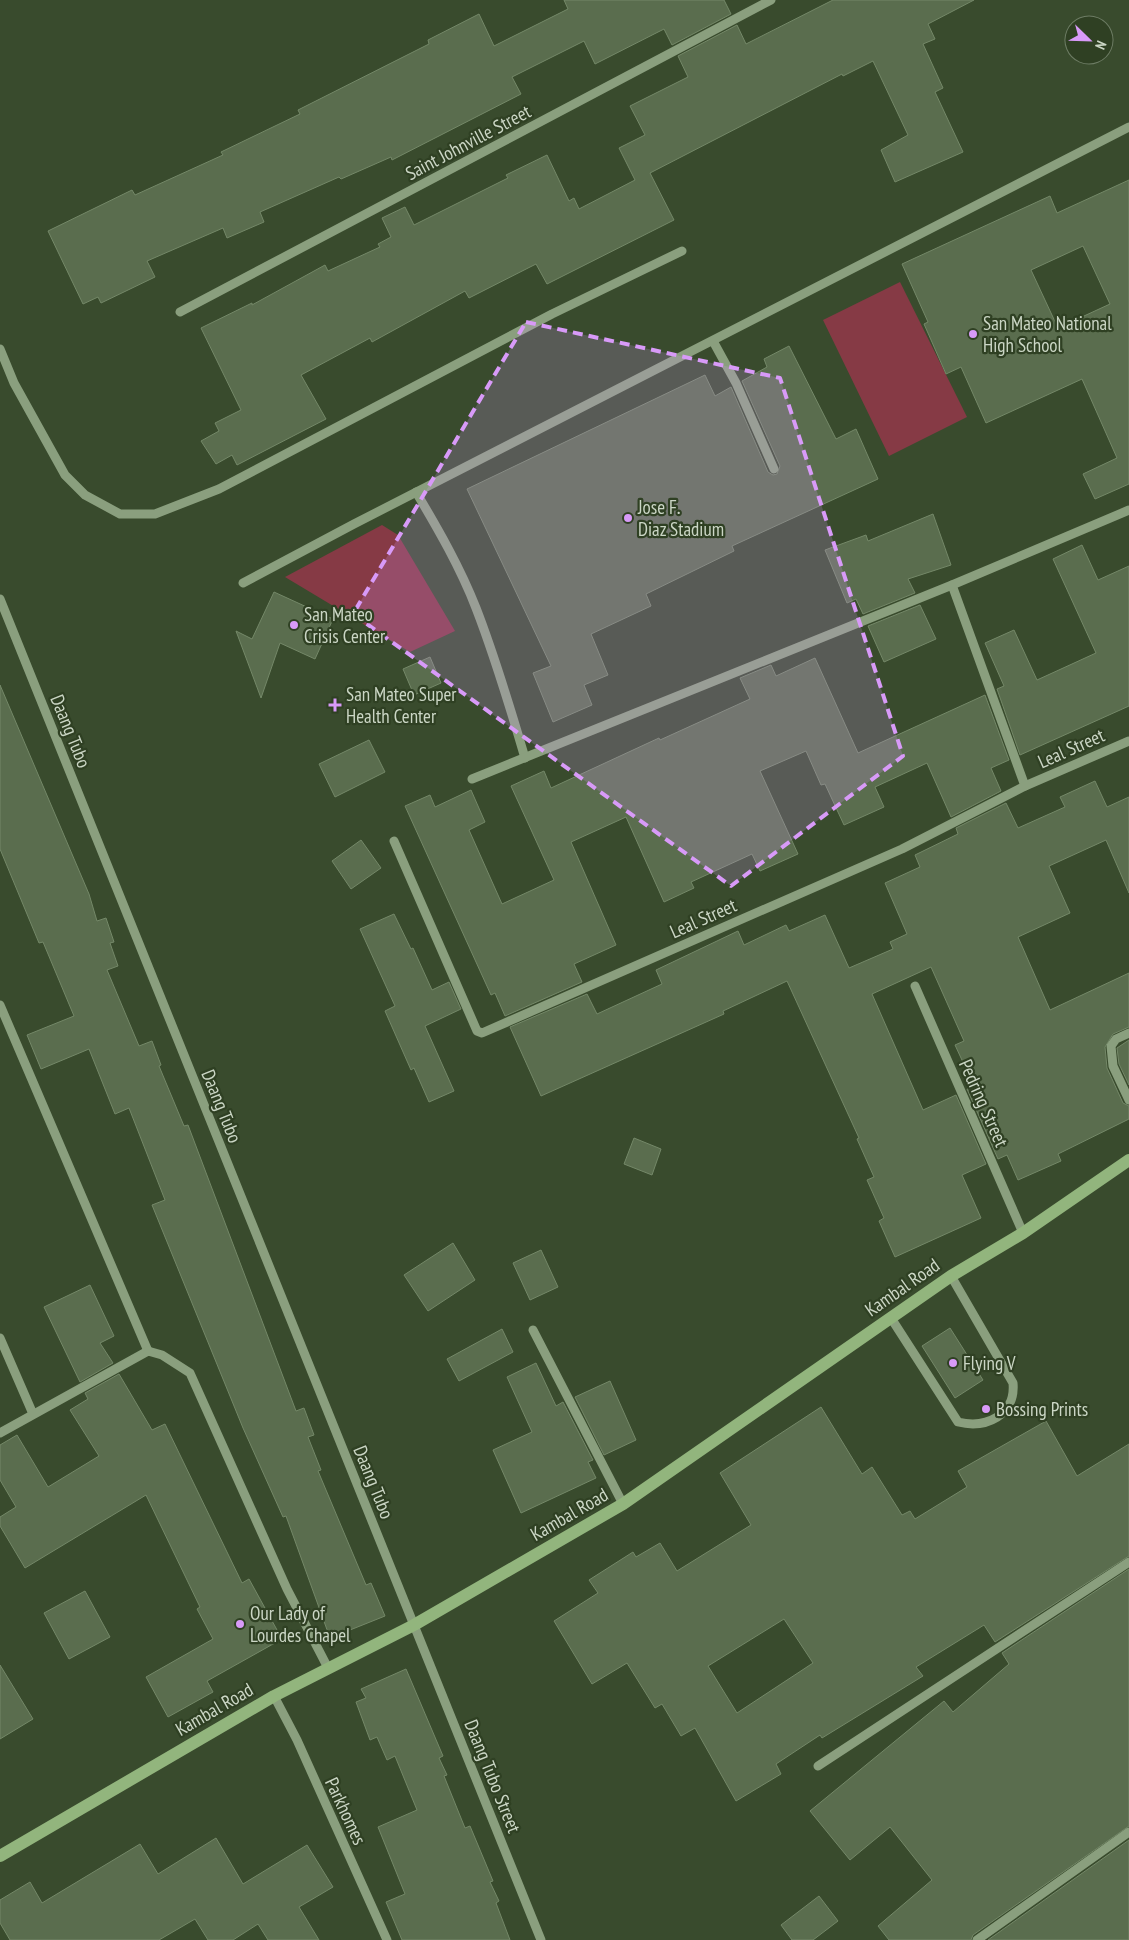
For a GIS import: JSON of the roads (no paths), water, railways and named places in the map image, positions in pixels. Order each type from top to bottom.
[{"type":"main road","name":"Kambal Road","points":[[0,1856],[274,1696],[414,1625],[623,1504],[950,1276],[1024,1233],[1129,1160]]},
{"type":"street","name":"Saint Johnville Street","points":[[180,312],[771,0]]},
{"type":"street","points":[[243,583],[416,492],[1129,127]]},
{"type":"street","points":[[0,350],[14,382],[65,475],[86,495],[120,514],[155,514],[219,489],[552,314],[682,251]]},
{"type":"street","points":[[713,341],[736,383],[774,469]]},
{"type":"street","points":[[416,492],[446,544],[475,607],[504,687],[525,758]]},
{"type":"street","points":[[472,779],[952,585],[1129,510]]},
{"type":"street","points":[[952,585],[1025,786]]},
{"type":"street","name":"Daang Tubo","points":[[0,599],[414,1625]]},
{"type":"street","name":"Leal Street","points":[[394,841],[477,1031],[482,1033],[902,849],[1025,786],[1129,741]]},
{"type":"street","name":"Pedring Street","points":[[915,986],[1024,1233]]},
{"type":"street","points":[[0,1005],[148,1351]]},
{"type":"street","points":[[1129,1033],[1116,1039],[1111,1046],[1113,1066],[1129,1100]]},
{"type":"street","points":[[891,1318],[958,1422],[970,1425],[984,1424],[1010,1407],[1014,1395],[1013,1383],[950,1276]]},
{"type":"street","points":[[533,1330],[623,1504]]},
{"type":"street","points":[[0,1338],[33,1414]]},
{"type":"street","points":[[0,1433],[148,1351],[162,1355],[190,1373],[287,1589],[328,1668]]},
{"type":"street","points":[[818,1766],[1129,1562]]},
{"type":"street","name":"Daang Tubo Street","points":[[414,1625],[541,1940]]},
{"type":"street","name":"Parkhomes","points":[[274,1696],[297,1740],[386,1940]]},
{"type":"street","points":[[977,1940],[1129,1832]]},
{"type":"place","name":"San Mateo National High School","points":[[973,334]]},
{"type":"place","name":"Jose F. Diaz Stadium","points":[[628,518]]},
{"type":"place","name":"San Mateo Crisis Center","points":[[294,625]]},
{"type":"place","name":"San Mateo Super Health Center","points":[[335,705]]},
{"type":"place","name":"Flying V","points":[[953,1363]]},
{"type":"place","name":"Bossing Prints","points":[[986,1409]]},
{"type":"place","name":"Our Lady of Lourdes Chapel","points":[[240,1624]]}]
